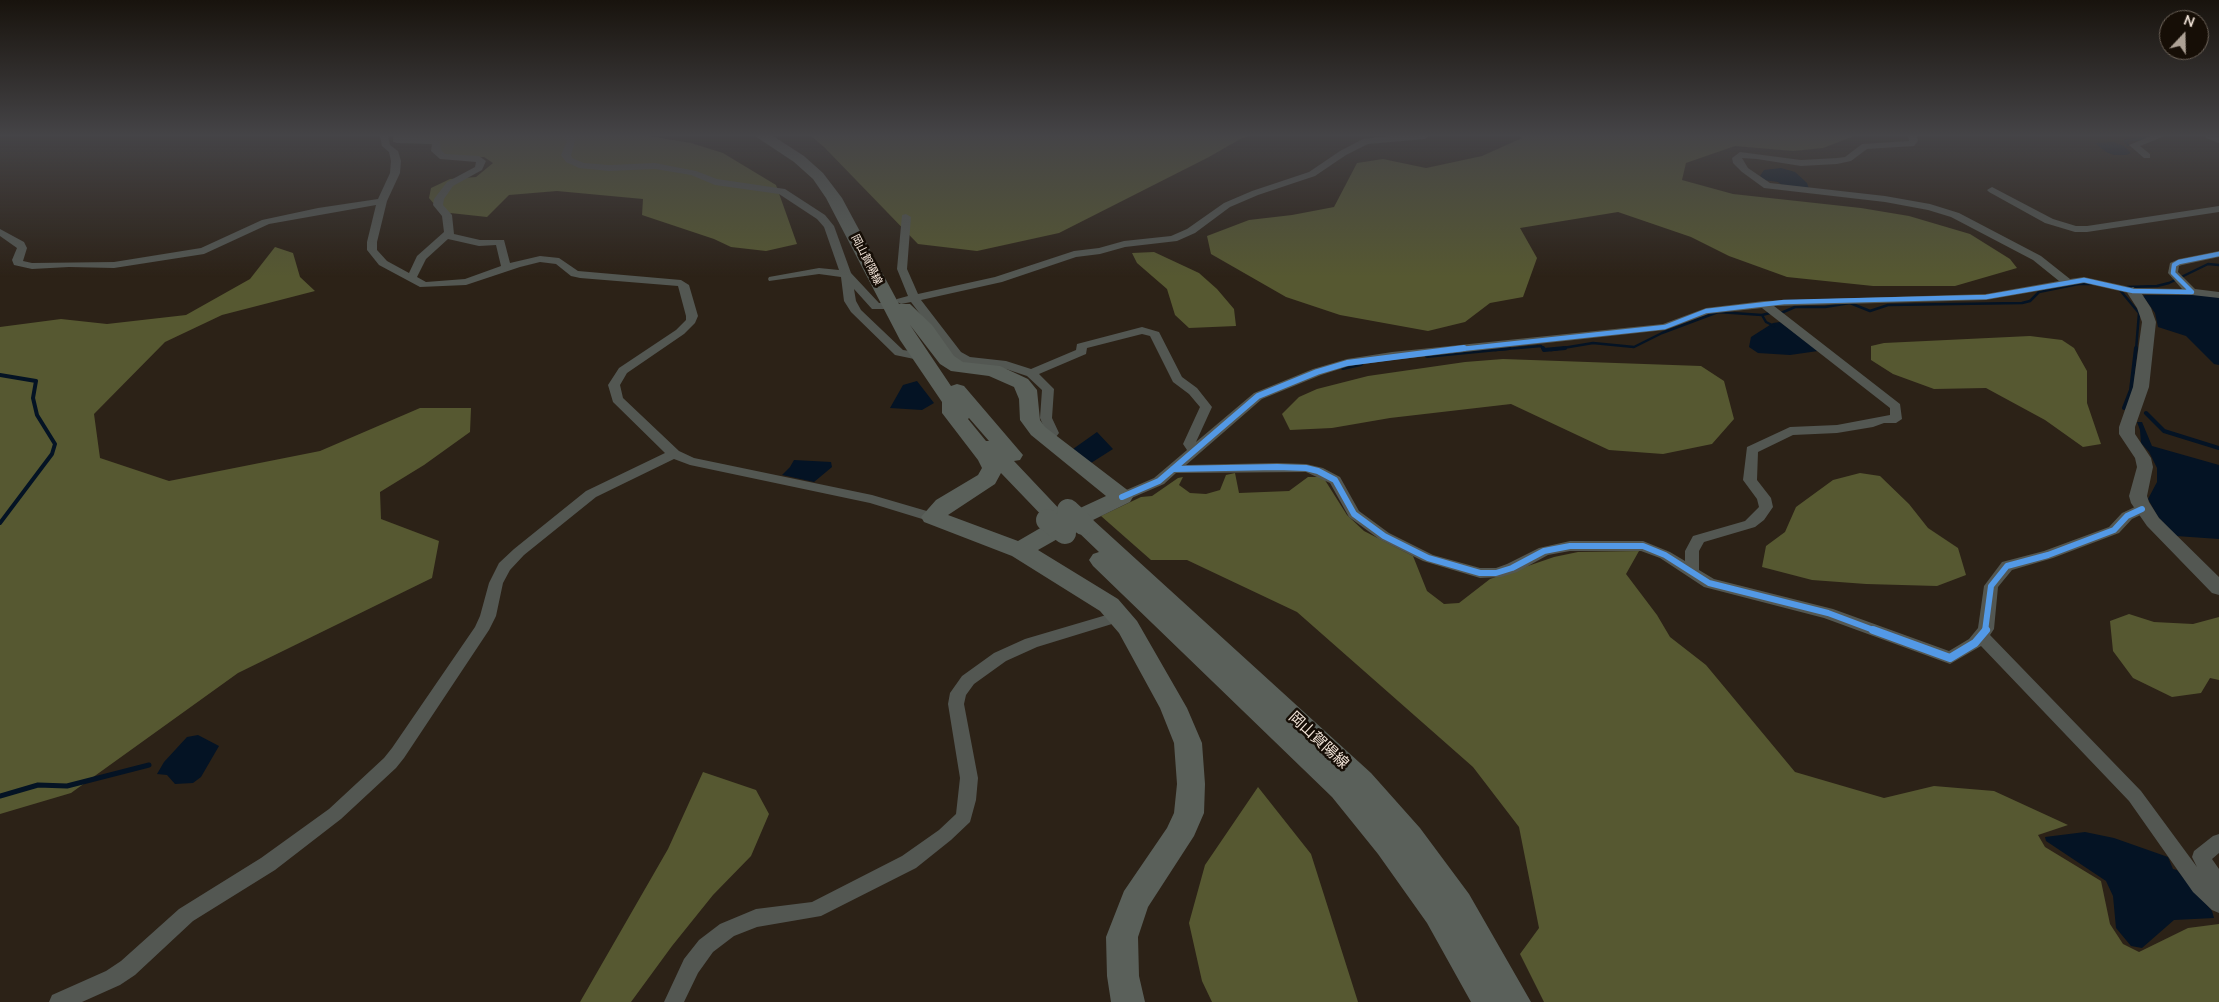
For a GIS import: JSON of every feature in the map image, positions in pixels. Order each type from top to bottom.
[{"type":"main road","name":"岡山賀陽線","points":[[823,183],[902,303],[944,372],[1068,526]]},
{"type":"main road","name":"岡山賀陽線","points":[[835,183],[848,201],[902,303],[919,356],[951,403],[989,449],[1342,789],[1389,845],[1438,913],[1489,1002]]},
{"type":"main road","name":"岡山賀陽線","points":[[902,303],[925,329],[947,360],[958,367],[993,370],[1021,383],[1027,390],[1030,420],[1038,431],[1122,497]]},
{"type":"main road","name":"岡山賀陽線","points":[[1002,374],[974,378],[968,386],[970,395],[1012,445],[1020,464]]},
{"type":"main road","name":"岡山賀陽線","points":[[932,517],[944,505],[967,493],[987,479],[992,468],[988,458],[952,413],[951,403]]},
{"type":"main road","name":"岡山賀陽線","points":[[967,493],[1002,489],[1013,491],[1068,526],[1361,781],[1409,836],[1458,904],[1514,1002]]},
{"type":"main road","points":[[1020,550],[1048,533],[1122,497]]},
{"type":"main road","points":[[932,517],[1020,550],[1108,605],[1120,616],[1172,708],[1188,744],[1192,784],[1189,812],[1179,836],[1136,901],[1122,937],[1123,976],[1128,1002]]},
{"type":"street","points":[[390,183],[382,201],[372,242],[372,250],[378,260],[424,285],[466,282],[528,261],[549,260],[559,261],[575,274],[580,275],[675,281],[684,285],[692,316],[691,321],[680,332],[623,371],[614,384],[617,399],[674,454],[690,461],[872,499],[932,517]]},
{"type":"street","points":[[409,277],[413,274],[421,258],[448,233],[447,214],[438,205],[439,198],[452,183]]},
{"type":"street","points":[[722,183],[782,191],[821,216],[829,226],[846,274],[850,301],[857,312],[899,353],[919,356]]},
{"type":"street","points":[[773,279],[819,271],[846,274],[876,308],[998,280],[1074,254],[1100,251],[1124,244],[1173,239],[1191,231],[1227,205],[1286,183]]},
{"type":"street","points":[[1763,183],[1767,186],[1877,198],[1930,207],[1955,215],[2037,258],[2066,281]]},
{"type":"street","points":[[1992,190],[2049,221],[2075,229],[2087,229],[2219,209]]},
{"type":"street","points":[[0,232],[20,244],[22,248],[16,260],[18,263],[32,266],[69,264],[114,265],[204,251],[266,222],[318,211],[382,201]]},
{"type":"street","points":[[906,217],[902,269],[902,303],[957,355],[966,360],[1006,365],[1031,373],[1048,389],[1046,418],[1053,433],[1048,439]]},
{"type":"street","points":[[445,236],[459,237],[479,243],[500,242],[505,264],[508,267]]},
{"type":"street","points":[[2192,292],[2178,278],[2173,269],[2174,265],[2179,262],[2219,254]]},
{"type":"street","points":[[1122,497],[1159,481],[1258,396],[1317,372],[1347,363],[1392,356],[1665,327],[1706,311],[1813,300],[1986,297],[2066,281],[2092,280],[2127,289],[2219,295]]},
{"type":"street","points":[[2127,289],[2144,308],[2149,322],[2140,387],[2127,427],[2130,441],[2143,458],[2144,467],[2138,496],[2142,509],[2153,522],[2219,588]]},
{"type":"street","points":[[1692,572],[1692,552],[1698,539],[1750,524],[1759,517],[1766,507],[1764,498],[1750,480],[1752,450],[1790,431],[1837,429],[1873,423],[1882,419],[1896,419],[1896,407],[1764,304]]},
{"type":"street","points":[[1031,373],[1082,352],[1082,346],[1142,330],[1155,334],[1177,379],[1193,391],[1206,406],[1189,444],[1194,450]]},
{"type":"street","points":[[60,1002],[113,978],[128,968],[186,915],[268,864],[335,814],[390,763],[398,753],[438,691],[481,630],[488,616],[496,583],[504,567],[518,552],[591,494],[674,454]]},
{"type":"street","points":[[1173,469],[1269,467],[1318,470],[1328,474],[1335,480],[1354,514],[1384,536],[1428,558],[1480,573],[1496,573],[1512,568],[1544,550],[1570,546],[1643,546],[1665,555],[1709,583],[1828,613],[1950,658],[1975,642],[1986,629],[1991,586],[2007,566],[2048,555],[2114,530],[2127,516],[2142,509]]},
{"type":"street","points":[[674,1002],[690,966],[706,946],[727,930],[756,918],[814,910],[910,862],[945,835],[964,817],[968,778],[956,704],[958,693],[968,680],[1000,657],[1031,643],[1120,616]]},
{"type":"street","points":[[1980,635],[2136,796],[2200,886],[2219,904]]},
{"type":"street","points":[[2219,842],[2201,857],[2219,886]]},
{"type":"green space","points":[[442,183],[772,183],[776,185],[797,244],[766,251],[731,247],[714,239],[642,215],[643,199],[557,191],[509,195],[487,217],[441,212],[429,198],[431,188]]},
{"type":"green space","points":[[859,183],[1158,183],[1059,233],[977,251],[918,244]]},
{"type":"green space","points":[[1347,183],[1692,183],[1733,194],[1861,208],[1909,216],[1970,234],[2010,259],[2017,268],[1955,286],[1873,286],[1787,277],[1729,256],[1691,237],[1618,212],[1520,228],[1537,258],[1523,297],[1490,303],[1465,322],[1428,331],[1340,315],[1286,297],[1211,254],[1207,236],[1249,220],[1292,215],[1334,207]]},
{"type":"green space","points":[[275,247],[293,253],[300,277],[315,291],[222,315],[165,342],[94,414],[100,458],[169,481],[320,451],[420,408],[471,408],[470,432],[424,465],[380,492],[381,519],[439,541],[432,578],[238,673],[71,793],[0,814],[0,327],[61,319],[107,324],[186,315],[250,279]]},
{"type":"green space","points":[[1154,252],[1199,273],[1217,289],[1234,309],[1236,326],[1189,328],[1175,315],[1167,289],[1137,263],[1132,253]]},
{"type":"green space","points":[[2030,336],[2062,340],[2074,348],[2087,371],[2087,403],[2101,444],[2083,447],[2045,420],[1986,388],[1934,389],[1893,374],[1871,360],[1871,346],[1884,343]]},
{"type":"green space","points":[[1503,359],[1701,366],[1724,381],[1734,419],[1712,444],[1663,454],[1609,450],[1511,404],[1390,418],[1332,428],[1290,430],[1282,414],[1299,397],[1317,389],[1368,376],[1465,362]]},
{"type":"green space","points":[[1235,473],[1239,493],[1289,491],[1308,477],[1323,477],[1347,515],[1364,531],[1413,556],[1427,591],[1444,604],[1459,603],[1490,579],[1554,557],[1578,552],[1639,551],[1626,574],[1657,615],[1670,637],[1706,665],[1795,772],[1884,798],[1934,786],[1994,791],[2068,825],[2038,835],[2045,847],[2101,881],[2110,924],[2123,944],[2139,952],[2188,928],[2219,924],[2219,1002],[1544,1002],[1520,954],[1539,928],[1519,827],[1473,767],[1297,612],[1187,560],[1151,560],[1101,516],[1141,497],[1152,496],[1178,478],[1183,477],[1179,485],[1190,493],[1206,494],[1220,490],[1226,475]]},
{"type":"green space","points":[[1860,473],[1880,476],[1909,504],[1928,528],[1958,548],[1966,575],[1937,586],[1866,584],[1812,580],[1762,567],[1766,546],[1785,532],[1796,507],[1833,480]]},
{"type":"green space","points":[[2129,614],[2154,622],[2193,624],[2219,617],[2219,680],[2210,678],[2201,693],[2172,697],[2133,678],[2113,651],[2110,621]]},
{"type":"green space","points":[[703,772],[756,790],[769,814],[751,856],[713,895],[672,946],[631,1002],[580,1002],[668,849]]},
{"type":"green space","points":[[1258,787],[1311,854],[1358,1002],[1212,1002],[1202,981],[1189,923],[1205,865]]},
{"type":"water","points":[[1779,183],[1807,183],[1809,189],[1783,186]]},
{"type":"water","points":[[2208,295],[2219,297],[2219,365],[2214,364],[2186,336],[2158,327],[2155,313],[2143,296]]},
{"type":"water","points":[[1780,322],[1818,351],[1790,355],[1758,353],[1749,347],[1751,337],[1773,323]]},
{"type":"water","points":[[917,381],[934,403],[922,410],[890,408],[903,385]]},
{"type":"water","points":[[2137,422],[2142,422],[2152,446],[2219,465],[2219,539],[2176,536],[2158,517],[2148,499],[2157,482],[2157,468],[2149,452],[2141,443]]},
{"type":"water","points":[[1097,432],[1113,449],[1091,463],[1073,449]]},
{"type":"water","points":[[794,460],[831,462],[832,467],[814,482],[782,475]]},
{"type":"water","points":[[198,735],[219,746],[201,777],[193,783],[175,784],[167,775],[157,774],[164,762],[187,737]]},
{"type":"water","points":[[2085,832],[2114,838],[2168,857],[2173,869],[2177,870],[2212,911],[2214,918],[2174,920],[2142,948],[2131,946],[2116,928],[2113,896],[2106,881],[2046,841],[2045,837]]},
{"type":"waterway","points":[[2136,350],[2139,313],[2120,290],[2128,287],[2157,286],[2169,283],[2208,264],[2219,265]]},
{"type":"waterway","points":[[1781,313],[1795,307],[1825,307],[1850,303],[1870,311],[1888,305],[2022,303],[2030,301],[2039,292],[2078,284],[2092,284]]},
{"type":"waterway","points":[[1560,348],[1593,343],[1634,347],[1662,333],[1718,312],[1762,315]]},
{"type":"waterway","points":[[1762,315],[1770,313]]},
{"type":"waterway","points":[[1762,315],[1766,322],[1774,326]]},
{"type":"waterway","points":[[1495,350],[1541,346],[1544,350]]},
{"type":"waterway","points":[[1427,356],[1509,348]]},
{"type":"waterway","points":[[1544,350],[1560,348]]},
{"type":"waterway","points":[[1551,350],[1560,348]]},
{"type":"waterway","points":[[1560,348],[1565,348]]},
{"type":"waterway","points":[[2124,408],[2131,390],[2136,348]]},
{"type":"waterway","points":[[1343,368],[1361,364]]},
{"type":"waterway","points":[[0,375],[36,381],[33,398],[37,415],[55,444],[52,454],[0,523]]},
{"type":"waterway","points":[[2146,413],[2164,431],[2219,448]]},
{"type":"waterway","points":[[0,796],[38,785],[67,786],[149,765]]},
{"type":"cycle path","points":[[1122,497],[1159,481],[1258,396],[1317,372],[1347,363],[1392,356],[1665,327],[1706,311],[1784,302],[1986,297],[2084,280],[2133,291],[2192,292],[2173,273],[2174,265],[2179,262],[2219,254]]},
{"type":"cycle path","points":[[1173,469],[1277,467],[1306,468],[1318,471],[1335,480],[1354,514],[1384,536],[1428,558],[1480,573],[1496,573],[1512,568],[1544,551],[1570,546],[1643,546],[1665,555],[1709,583],[1828,613],[1950,658],[1975,643],[1986,629],[1991,586],[2007,566],[2048,555],[2114,530],[2127,516],[2142,509]]}]
